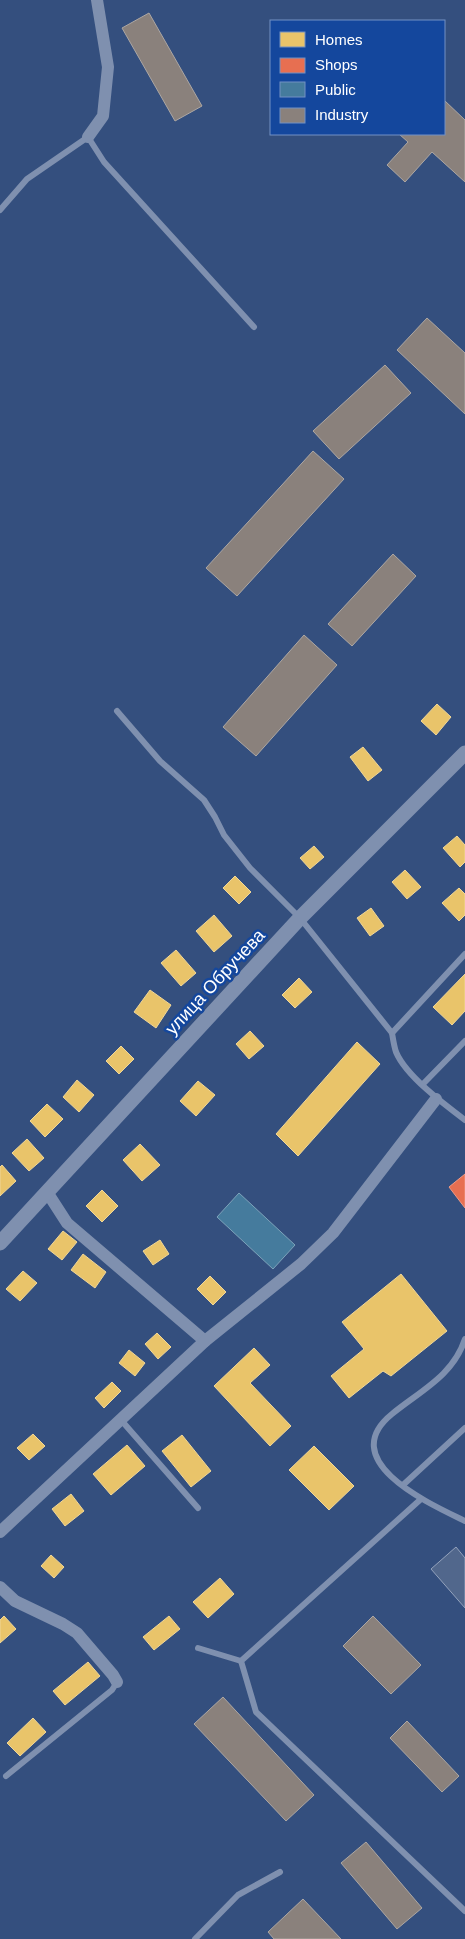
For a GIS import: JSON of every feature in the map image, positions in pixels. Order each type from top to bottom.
[{"type":"street","points":[[88,137],[103,116],[108,67],[97,0]]},
{"type":"street","name":"улица Обручева","points":[[0,1243],[300,918],[465,753]]},
{"type":"street","points":[[0,1532],[205,1341],[301,1264],[333,1233],[436,1099]]},
{"type":"street","points":[[46,1192],[67,1224],[205,1341]]},
{"type":"street","points":[[0,1587],[15,1601],[63,1624],[77,1633],[117,1682]]},
{"type":"lane","points":[[0,210],[27,179],[88,137],[104,162],[254,327]]},
{"type":"lane","points":[[117,711],[160,761],[204,800],[224,835],[250,868],[300,918],[392,1033],[396,1053],[407,1069],[436,1099],[465,1120]]},
{"type":"lane","points":[[392,1033],[465,954]]},
{"type":"lane","points":[[423,1084],[465,1041]]},
{"type":"lane","points":[[465,1339],[459,1354],[446,1373],[422,1394],[390,1416],[375,1434],[373,1440],[374,1453],[378,1462],[387,1473],[421,1500],[465,1521]]},
{"type":"lane","points":[[121,1420],[198,1508]]},
{"type":"lane","points":[[402,1485],[465,1428]]},
{"type":"lane","points":[[241,1661],[421,1500]]},
{"type":"lane","points":[[198,1648],[241,1661]]},
{"type":"lane","points":[[241,1661],[256,1712],[465,1912]]},
{"type":"lane","points":[[6,1776],[112,1690],[117,1682]]},
{"type":"lane","points":[[195,1939],[238,1895],[280,1872]]},
{"type":"building: Homes","points":[[437,704],[451,717],[436,735],[421,721]]},
{"type":"building: Homes","points":[[363,747],[382,770],[368,781],[350,757]]},
{"type":"building: Homes","points":[[457,836],[465,845],[465,862],[460,867],[443,848]]},
{"type":"building: Homes","points":[[314,846],[324,857],[310,869],[300,858]]},
{"type":"building: Homes","points":[[405,870],[421,887],[407,899],[392,882]]},
{"type":"building: Homes","points":[[235,876],[251,892],[239,904],[223,888]]},
{"type":"building: Homes","points":[[459,888],[465,894],[465,915],[459,921],[442,903]]},
{"type":"building: Homes","points":[[371,908],[384,926],[370,936],[357,918]]},
{"type":"building: Homes","points":[[214,915],[232,936],[214,952],[196,931]]},
{"type":"building: Homes","points":[[176,950],[196,973],[181,986],[161,963]]},
{"type":"building: Homes","points":[[465,974],[465,1011],[452,1025],[433,1007]]},
{"type":"building: Homes","points":[[299,978],[312,992],[295,1008],[282,995]]},
{"type":"building: Homes","points":[[150,990],[171,1005],[156,1028],[134,1012]]},
{"type":"building: Homes","points":[[250,1031],[264,1046],[249,1059],[236,1044]]},
{"type":"building: Homes","points":[[357,1042],[380,1064],[298,1156],[276,1134]]},
{"type":"building: Homes","points":[[121,1046],[134,1059],[119,1074],[106,1061]]},
{"type":"building: Homes","points":[[77,1080],[94,1095],[79,1112],[63,1097]]},
{"type":"building: Homes","points":[[198,1081],[215,1095],[196,1116],[180,1101]]},
{"type":"building: Homes","points":[[47,1104],[63,1119],[45,1137],[30,1121]]},
{"type":"building: Homes","points":[[27,1139],[44,1158],[29,1171],[12,1153]]},
{"type":"building: Homes","points":[[140,1144],[160,1165],[142,1181],[123,1160]]},
{"type":"building: Homes","points":[[2,1165],[16,1181],[0,1196],[0,1167]]},
{"type":"building: Homes","points":[[102,1190],[118,1206],[102,1222],[86,1206]]},
{"type":"building: Homes","points":[[63,1231],[77,1242],[62,1260],[48,1249]]},
{"type":"building: Homes","points":[[160,1240],[169,1254],[153,1265],[143,1251]]},
{"type":"building: Homes","points":[[83,1254],[106,1272],[95,1288],[71,1270]]},
{"type":"building: Homes","points":[[23,1271],[37,1283],[20,1301],[6,1289]]},
{"type":"building: Homes","points":[[401,1274],[447,1331],[391,1376],[383,1371],[349,1398],[331,1376],[364,1349],[342,1322]]},
{"type":"building: Homes","points":[[210,1276],[226,1292],[213,1305],[197,1289]]},
{"type":"building: Homes","points":[[157,1333],[171,1347],[158,1359],[145,1344]]},
{"type":"building: Homes","points":[[254,1348],[270,1365],[250,1383],[291,1426],[270,1446],[214,1386]]},
{"type":"building: Homes","points":[[129,1350],[145,1363],[135,1376],[119,1363]]},
{"type":"building: Homes","points":[[112,1382],[121,1391],[104,1408],[95,1398]]},
{"type":"building: Homes","points":[[33,1434],[45,1446],[29,1460],[17,1448]]},
{"type":"building: Homes","points":[[182,1435],[211,1471],[191,1487],[162,1451]]},
{"type":"building: Homes","points":[[127,1445],[145,1466],[111,1495],[93,1474]]},
{"type":"building: Homes","points":[[314,1446],[354,1486],[329,1510],[289,1470]]},
{"type":"building: Homes","points":[[71,1494],[84,1511],[65,1526],[52,1509]]},
{"type":"building: Homes","points":[[51,1555],[64,1567],[54,1578],[41,1566]]},
{"type":"building: Homes","points":[[220,1578],[234,1594],[208,1618],[193,1602]]},
{"type":"building: Homes","points":[[4,1616],[16,1629],[0,1643],[0,1620]]},
{"type":"building: Homes","points":[[169,1616],[180,1629],[154,1650],[143,1637]]},
{"type":"building: Homes","points":[[88,1662],[100,1676],[65,1705],[53,1691]]},
{"type":"building: Homes","points":[[33,1718],[46,1732],[20,1756],[7,1743]]},
{"type":"building: Shops","points":[[465,1174],[465,1208],[449,1187]]},
{"type":"building: Public","points":[[239,1193],[295,1245],[273,1269],[217,1217]]},
{"type":"building: Industry","points":[[149,13],[202,106],[175,121],[122,28]]},
{"type":"building: Industry","points":[[445,101],[465,120],[465,182],[432,152],[405,182],[387,165],[408,142],[400,135],[445,135]]},
{"type":"building: Industry","points":[[427,318],[465,353],[465,414],[397,350]]},
{"type":"building: Industry","points":[[385,365],[411,393],[339,459],[313,431]]},
{"type":"building: Industry","points":[[313,451],[344,479],[237,596],[206,568]]},
{"type":"building: Industry","points":[[393,554],[416,576],[352,646],[328,624]]},
{"type":"building: Industry","points":[[304,635],[337,665],[256,756],[223,727]]},
{"type":"building: Industry","points":[[373,1616],[421,1665],[391,1694],[343,1646]]},
{"type":"building: Industry","points":[[223,1697],[314,1795],[286,1821],[194,1724]]},
{"type":"building: Industry","points":[[407,1721],[459,1776],[442,1792],[390,1738]]},
{"type":"building: Industry","points":[[366,1842],[422,1908],[397,1929],[341,1863]]},
{"type":"building: Industry","points":[[303,1899],[341,1939],[274,1939],[268,1932]]},
{"type":"building: Other","points":[[456,1547],[465,1558],[465,1608],[431,1569]]}]
